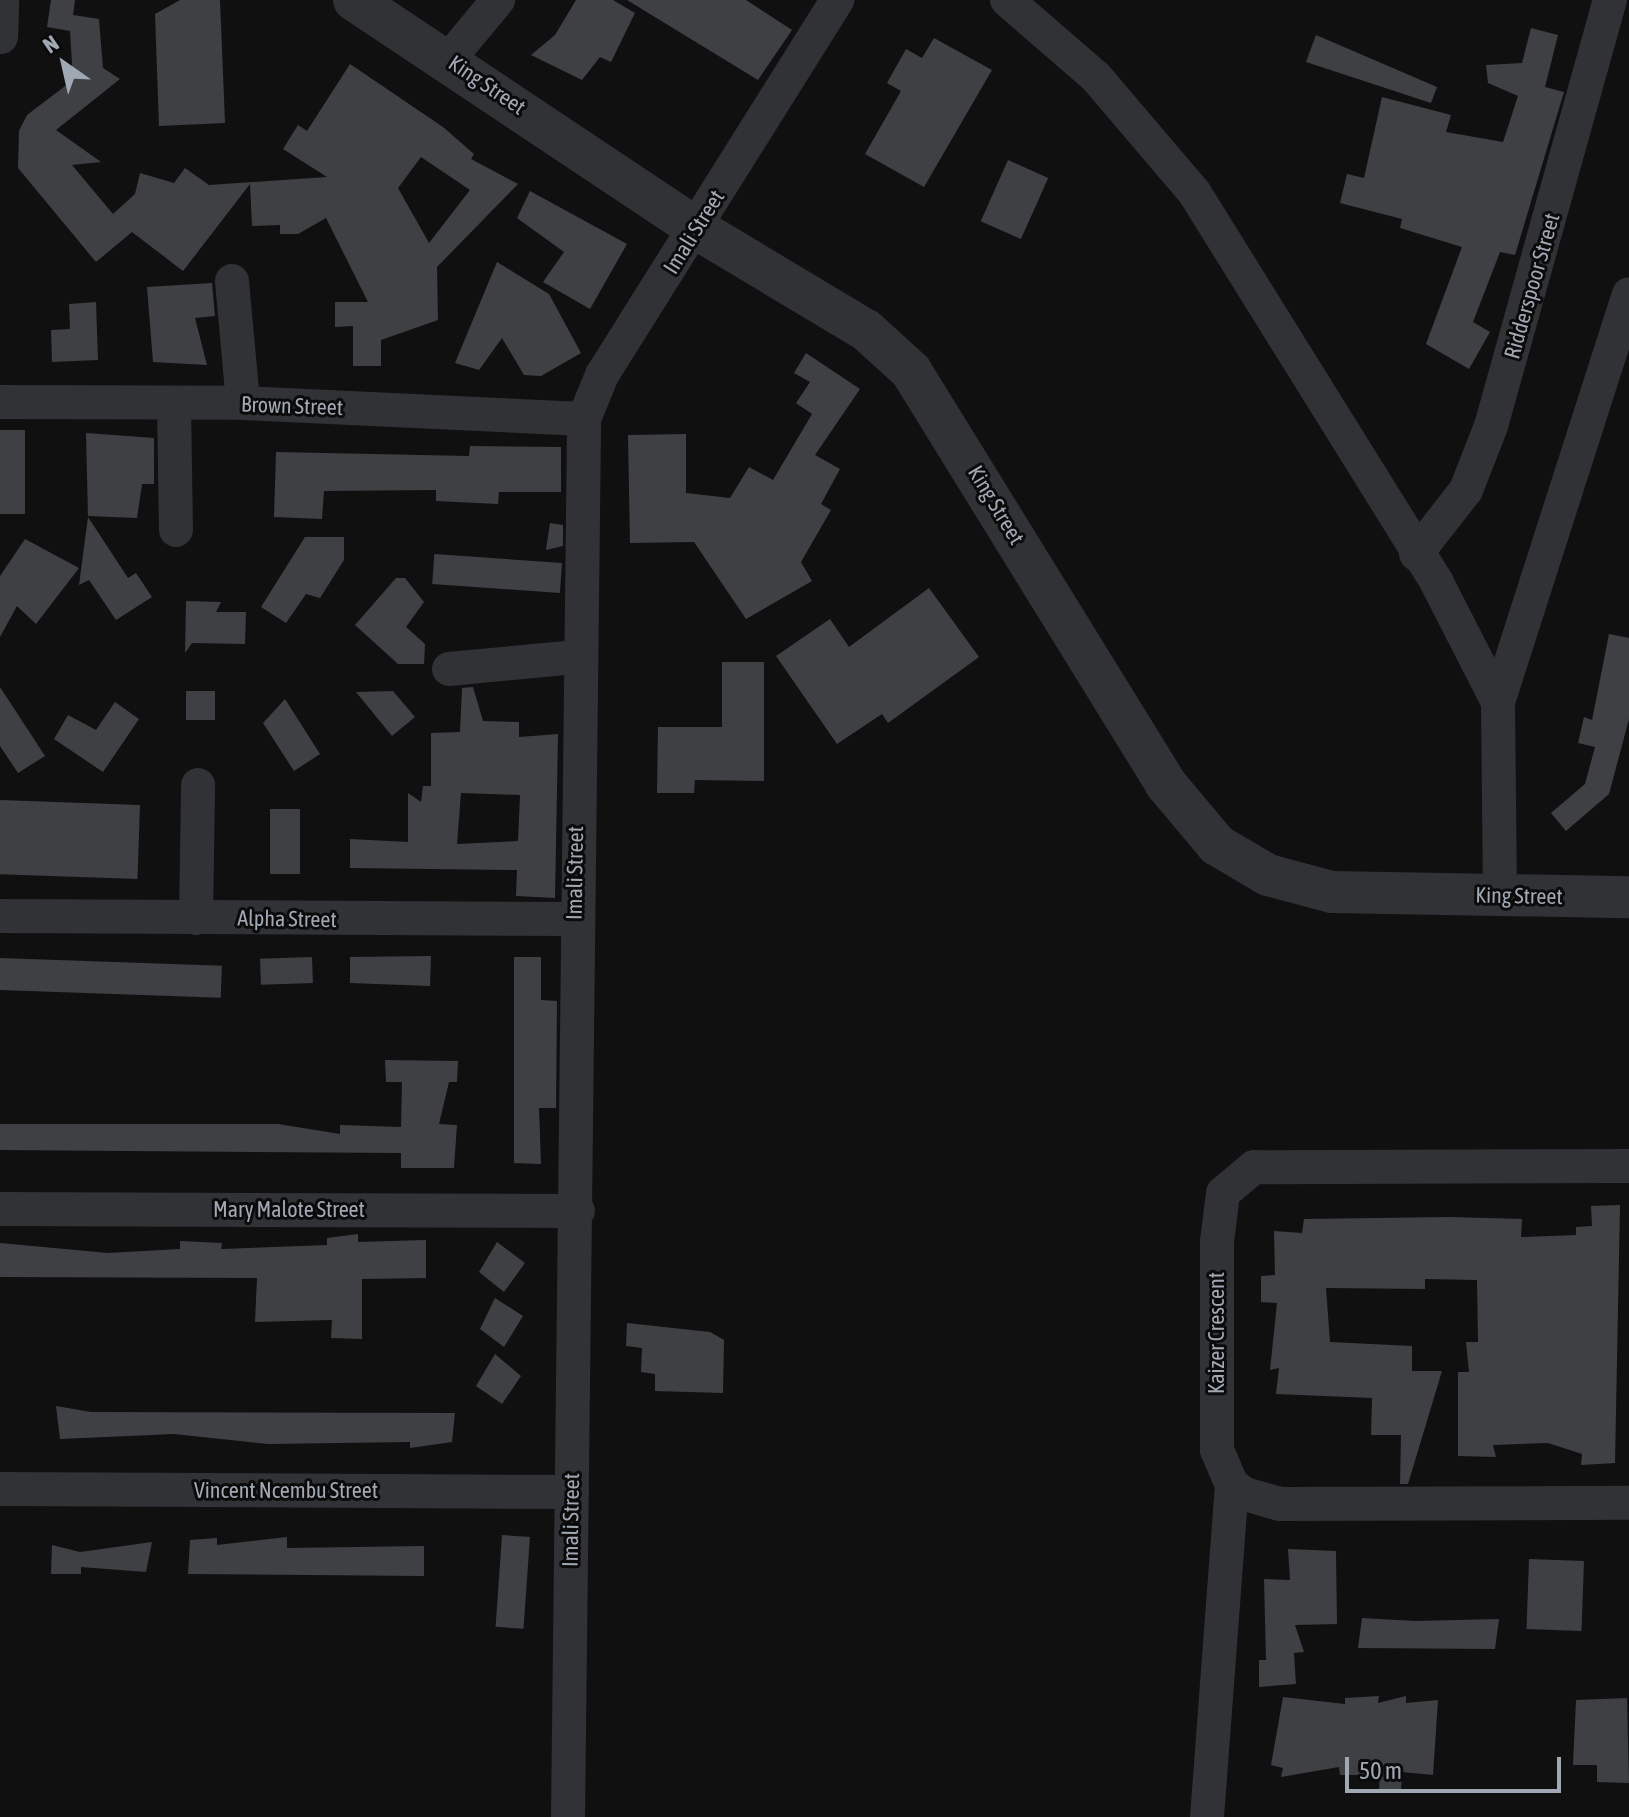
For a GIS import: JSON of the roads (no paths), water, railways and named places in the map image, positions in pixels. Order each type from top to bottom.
[{"type":"street","points":[[1,37],[2,0]]},
{"type":"street","name":"King Street","points":[[354,0],[449,59],[697,229],[866,330],[911,371],[1165,783],[1217,845],[1298,887],[1629,897]]},
{"type":"street","points":[[449,59],[498,0]]},
{"type":"street","name":"Imali Street","points":[[568,1817],[578,1211],[574,919],[584,419],[602,375],[697,229],[837,0]]},
{"type":"street","points":[[1007,0],[1096,77],[1194,192],[1416,554],[1498,702]]},
{"type":"street","name":"Ridderspoor Street","points":[[1416,554],[1466,490],[1491,426],[1610,0]]},
{"type":"street","points":[[232,281],[243,403]]},
{"type":"street","points":[[1500,895],[1498,702],[1629,295]]},
{"type":"street","name":"Brown Street","points":[[0,402],[243,403],[584,419]]},
{"type":"street","points":[[174,404],[176,530]]},
{"type":"street","points":[[449,669],[577,657]]},
{"type":"street","points":[[196,918],[198,785]]},
{"type":"street","name":"Alpha Street","points":[[0,916],[574,919]]},
{"type":"street","name":"Kaizer Crescent","points":[[1232,1485],[1217,1450],[1218,1214],[1232,1180],[1285,1163],[1629,1166]]},
{"type":"street","name":"Mary Malote Street","points":[[0,1209],[578,1211]]},
{"type":"street","points":[[1207,1817],[1232,1485],[1280,1504],[1629,1503]]},
{"type":"street","name":"Vincent Ncembu Street","points":[[0,1489],[572,1492]]}]
